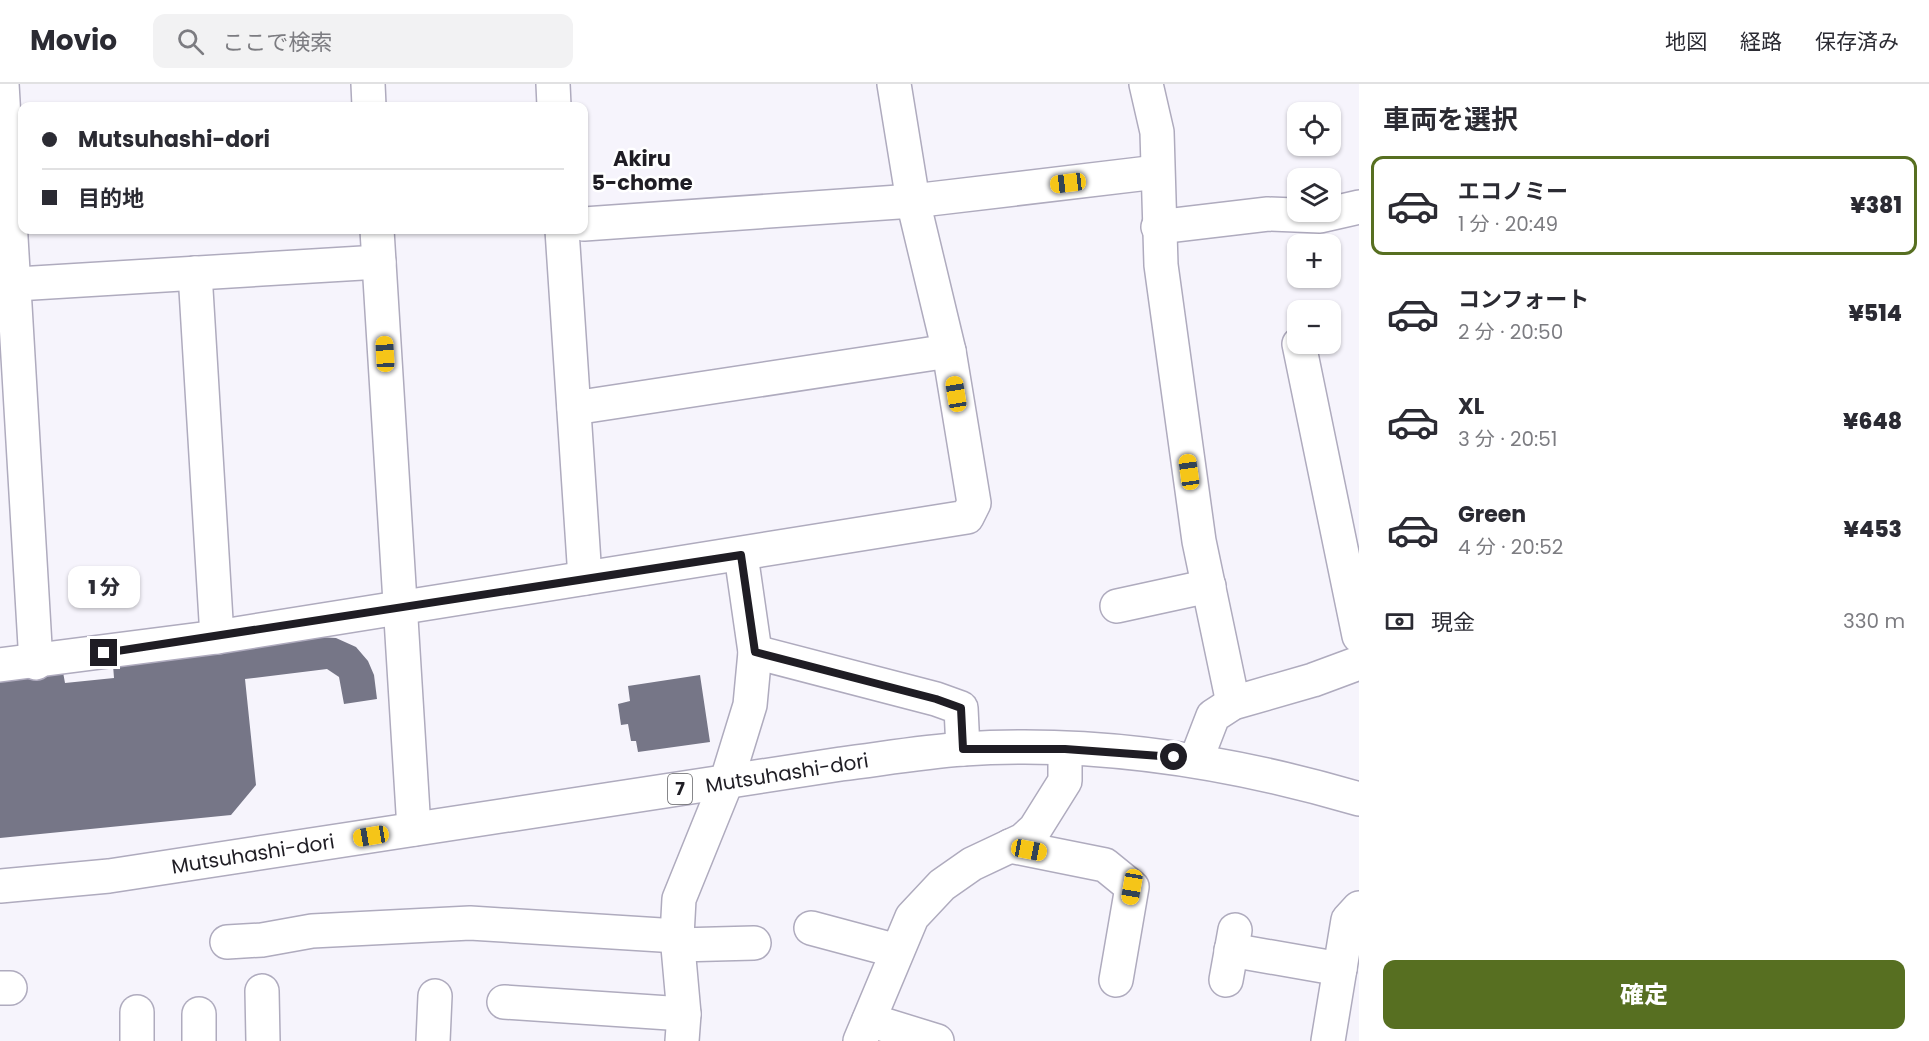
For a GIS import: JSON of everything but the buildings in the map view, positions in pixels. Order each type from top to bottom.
[{"type":"street","points":[[368,84],[369,102]]},
{"type":"street","points":[[553,84],[554,102]]},
{"type":"street","points":[[0,665],[36,663],[217,637],[741,555],[967,517],[974,503],[949,351],[913,201],[894,84]]},
{"type":"street","points":[[1146,84],[1157,132],[1158,227],[1161,265],[1196,518],[1233,703]]},
{"type":"street","points":[[7,85],[7,285],[12,473],[36,663]]},
{"type":"street","points":[[588,224],[913,201],[1157,172]]},
{"type":"street","points":[[1158,227],[1268,214],[1320,216],[1359,207]]},
{"type":"street","points":[[377,234],[414,830]]},
{"type":"street","points":[[562,234],[585,578]]},
{"type":"street","points":[[7,285],[379,262]]},
{"type":"street","points":[[195,273],[217,637]]},
{"type":"street","points":[[574,408],[949,351]]},
{"type":"street","points":[[1301,354],[1359,636]]},
{"type":"street","points":[[504,1002],[683,1028],[677,940],[679,899],[726,783],[750,705],[755,652],[741,555]]},
{"type":"street","points":[[1117,606],[1209,586]]},
{"type":"street","points":[[755,652],[936,699],[961,708],[963,749]]},
{"type":"street","points":[[1196,760],[1213,717],[1233,703],[1313,680],[1359,663]]},
{"type":"street","name":"Mutsuhashi-dori","points":[[0,886],[109,876],[841,764],[963,749],[1065,749],[1196,760],[1248,770],[1359,799]]},
{"type":"street","points":[[937,1041],[865,1031],[912,916],[942,885],[972,864],[1023,840],[1035,829],[1065,780],[1065,749]]},
{"type":"street","points":[[1010,846],[1105,865],[1132,887],[1116,980]]},
{"type":"street","points":[[1328,1041],[1348,920],[1359,908]]},
{"type":"street","points":[[227,942],[262,940],[312,931],[470,923],[677,940],[754,943]]},
{"type":"street","points":[[811,928],[897,951]]},
{"type":"street","points":[[1231,952],[1340,969]]},
{"type":"street","points":[[262,991],[263,1041]]},
{"type":"street","points":[[433,1041],[435,996]]},
{"type":"district","name":"Akiru 5-chome","points":[[642,171]]},
{"type":"route","points":[[104,653],[741,555],[755,652],[936,699],[961,708],[963,749],[1065,749],[1174,757]]}]
